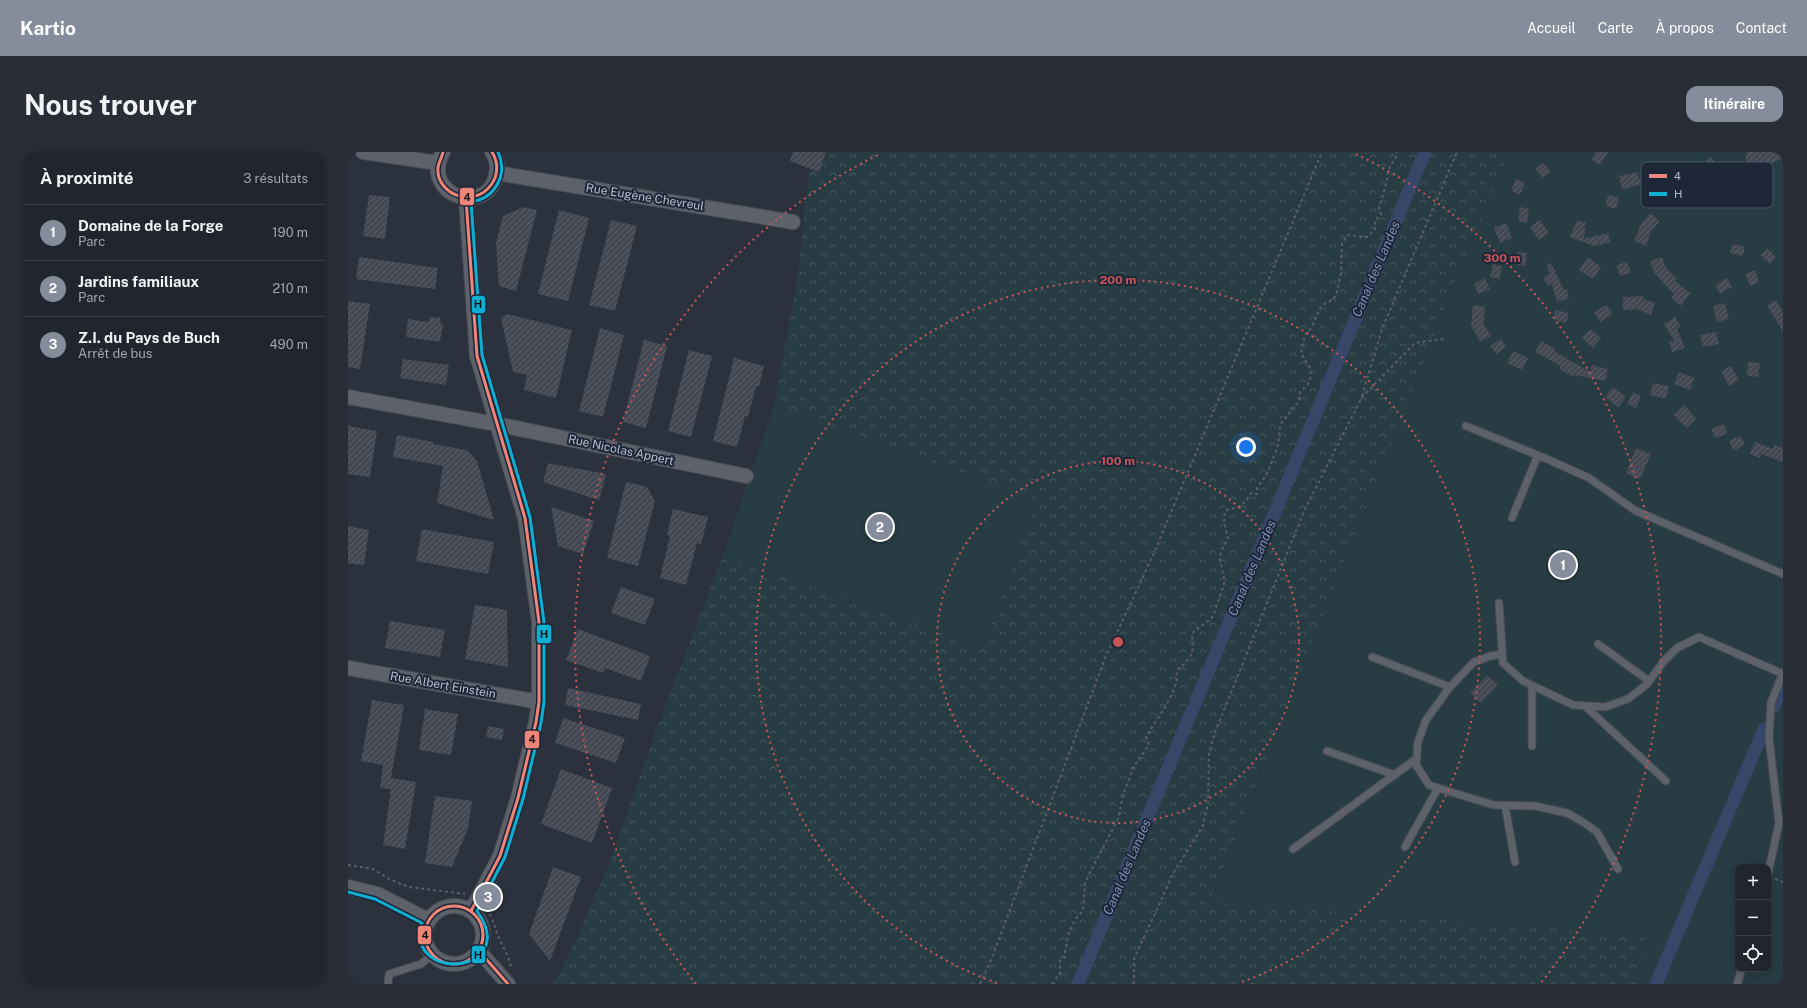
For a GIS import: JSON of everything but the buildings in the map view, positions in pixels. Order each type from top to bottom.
[{"type":"street","points":[[363,152],[440,158],[439,178],[446,190],[452,194],[466,198],[474,198],[487,191],[492,185],[497,173],[497,163],[492,152]]},
{"type":"street","name":"Rue Eugène Chevreul","points":[[497,173],[793,222]]},
{"type":"street","points":[[466,198],[477,356],[525,518],[530,545],[539,622],[539,702],[536,722],[518,798],[500,856],[474,905],[483,929],[482,942],[479,950],[473,957],[465,962],[457,964],[440,960],[432,955],[424,938],[428,920],[434,912],[443,907],[453,905],[474,905]]},
{"type":"street","points":[[348,397],[496,424]]},
{"type":"street","name":"Rue Nicolas Appert","points":[[496,424],[746,476]]},
{"type":"street","name":"Rue Albert Einstein","points":[[348,668],[539,702]]},
{"type":"street","points":[[348,887],[377,894],[428,920]]},
{"type":"street","points":[[479,950],[506,982]]},
{"type":"lane","points":[[1466,426],[1538,455],[1589,478],[1636,511],[1783,574]]},
{"type":"lane","points":[[1512,518],[1538,455]]},
{"type":"lane","points":[[1500,603],[1503,663],[1523,681],[1574,705],[1605,707],[1628,699],[1649,681],[1664,661],[1677,648],[1699,637],[1783,674],[1770,702],[1769,738],[1779,823],[1770,864]]},
{"type":"lane","points":[[1598,644],[1649,681]]},
{"type":"lane","points":[[1502,654],[1490,656],[1474,662],[1450,687],[1426,720],[1418,742],[1416,765],[1429,785],[1438,788],[1494,805],[1534,806],[1567,813],[1597,832],[1618,869]]},
{"type":"lane","points":[[1372,658],[1450,687]]},
{"type":"lane","points":[[1532,686],[1532,746]]},
{"type":"lane","points":[[1585,706],[1666,781]]},
{"type":"lane","points":[[1327,751],[1395,774]]},
{"type":"lane","points":[[1293,849],[1416,759]]},
{"type":"lane","points":[[1405,847],[1438,788]]},
{"type":"lane","points":[[1505,805],[1515,862]]},
{"type":"lane","points":[[388,984],[389,974],[421,964],[432,955]]},
{"type":"lane","points":[[1737,984],[1741,972]]},
{"type":"path","points":[[980,984],[1106,656],[1154,553],[1322,152]]},
{"type":"path","points":[[1052,984],[1060,973],[1060,961],[1064,958],[1069,932],[1075,920],[1083,910],[1086,881],[1099,852],[1118,819],[1123,795],[1129,783],[1134,766],[1149,745],[1146,740],[1147,736],[1167,704],[1176,684],[1177,670],[1192,654],[1192,633],[1195,629],[1211,619],[1216,611],[1225,579],[1220,560],[1221,551],[1228,538],[1224,522],[1225,511],[1240,506],[1246,501],[1250,494],[1254,492],[1257,494],[1257,488],[1266,474],[1278,446],[1280,425],[1299,401],[1300,392],[1308,384],[1311,376],[1310,368],[1302,356],[1301,350],[1306,335],[1312,327],[1320,308],[1336,296],[1341,273],[1342,243],[1348,235],[1367,237],[1375,229],[1375,220],[1381,214],[1379,208],[1387,181],[1388,170],[1396,157],[1397,152]]},
{"type":"path","points":[[1134,984],[1134,959],[1174,872],[1203,826],[1208,804],[1209,754],[1214,735],[1304,511],[1362,397],[1382,329],[1458,152]]},
{"type":"path","points":[[1362,397],[1415,343],[1444,339]]},
{"type":"path","points":[[348,865],[373,869],[389,879],[409,887],[463,892],[474,905],[492,915],[498,938],[510,960],[511,971],[506,982]]},
{"type":"green space","points":[[811,152],[1509,152],[1463,263],[1210,902],[1645,936],[1636,984],[553,984],[573,946],[608,867],[660,720],[723,555],[983,648],[1037,499],[774,405],[797,281]]},
{"type":"green space","points":[[1509,152],[1783,152],[1783,984],[1636,984],[1645,936],[1210,903],[1463,263]]},
{"type":"green space","points":[[774,405],[1037,498],[983,648],[723,555]]},
{"type":"waterway","name":"Canal des Landes","points":[[1078,984],[1425,152]]},
{"type":"waterway","points":[[1774,706],[1783,685]]},
{"type":"waterway","points":[[1656,984],[1764,729]]},
{"type":"transit line","name":"4","points":[[443,152],[438,167],[439,177],[444,186],[451,192],[460,196],[470,197],[479,195],[488,188],[495,178],[496,165],[492,152]]},
{"type":"transit line","name":"H","points":[[348,892],[375,899],[422,923],[421,943],[429,956],[443,963],[460,964],[475,959],[485,948],[487,932],[477,911],[505,857],[523,799],[541,723],[544,702],[544,622],[530,517],[482,355],[471,202],[480,200],[487,196],[498,184],[502,169],[498,152]]},
{"type":"transit line","name":"4","points":[[466,198],[477,356],[525,518],[539,622],[539,702],[536,722],[518,798],[500,856],[471,911]]},
{"type":"transit line","name":"4","points":[[448,906],[460,906],[475,914],[483,929],[483,935],[483,941],[475,956],[460,964],[448,964],[433,956],[425,941],[425,929],[433,914],[448,906]]},
{"type":"transit line","name":"4","points":[[479,951],[508,984]]},
{"type":"place","name":"Jardins familiaux","points":[[880,527]]},
{"type":"place","name":"Domaine de la Forge","points":[[1563,565]]},
{"type":"place","name":"Z.I. du Pays de Buch","points":[[488,897]]}]
